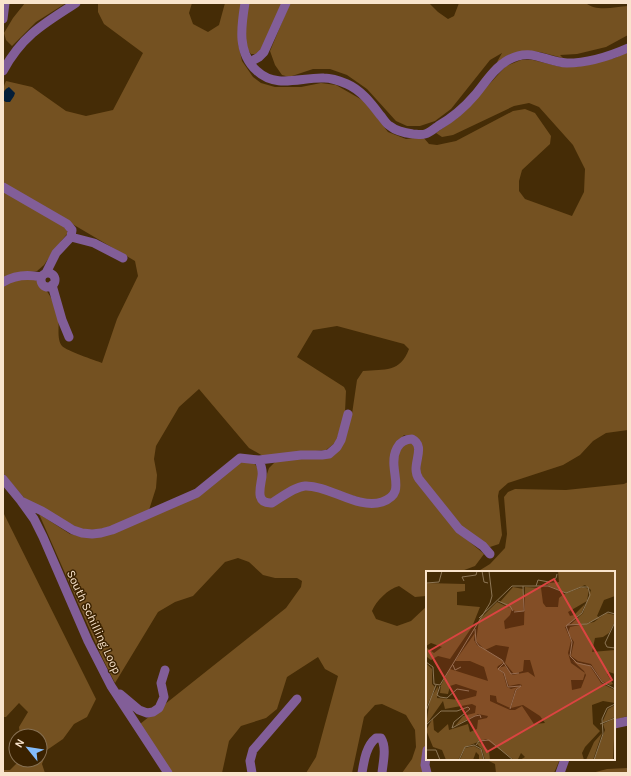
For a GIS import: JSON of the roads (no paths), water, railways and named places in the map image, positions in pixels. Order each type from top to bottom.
[{"type":"street","points":[[3,19],[5,3]]},
{"type":"street","points":[[3,72],[11,56],[29,35],[41,25],[76,3]]},
{"type":"street","points":[[245,3],[241,40],[244,51],[255,70],[269,80],[285,82],[324,78],[346,83],[352,86],[368,100],[390,126],[404,133],[425,134],[456,114],[498,68],[509,60],[525,54],[540,56],[564,63],[577,63],[613,54],[628,48]]},
{"type":"street","points":[[250,62],[264,52],[286,3]]},
{"type":"street","points":[[3,187],[67,224],[72,230],[71,236],[56,254],[41,282],[44,285],[52,285],[62,320],[69,337]]},
{"type":"street","points":[[71,236],[94,243],[123,258]]},
{"type":"street","points":[[3,282],[10,278],[21,276],[44,275]]},
{"type":"street","points":[[21,501],[42,511],[73,530],[87,534],[101,533],[112,530],[197,493],[240,458],[259,460],[301,454],[329,454],[337,447],[341,440],[348,414]]},
{"type":"street","points":[[259,460],[262,468],[259,492],[264,502],[272,503],[304,486],[313,487],[358,502],[371,504],[388,499],[394,494],[397,481],[394,460],[397,447],[404,440],[412,439],[419,447],[416,469],[419,479],[459,529],[483,546],[490,554]]},
{"type":"street","name":"South Schilling Loop","points":[[3,479],[34,519],[88,641],[111,686],[168,773]]},
{"type":"street","points":[[111,686],[139,710],[147,713],[154,712],[159,708],[164,697],[161,683],[164,670]]},
{"type":"street","points":[[252,773],[250,761],[253,750],[297,699]]},
{"type":"street","points":[[615,724],[628,721]]},
{"type":"street","points":[[362,773],[369,746],[376,738],[381,738],[384,745],[382,773]]},
{"type":"street","points":[[426,758],[425,765],[427,773]]},
{"type":"street","points":[[560,773],[565,760]]},
{"type":"water","points":[[9,87],[15,93],[10,102],[6,102],[3,100],[3,94]]}]
